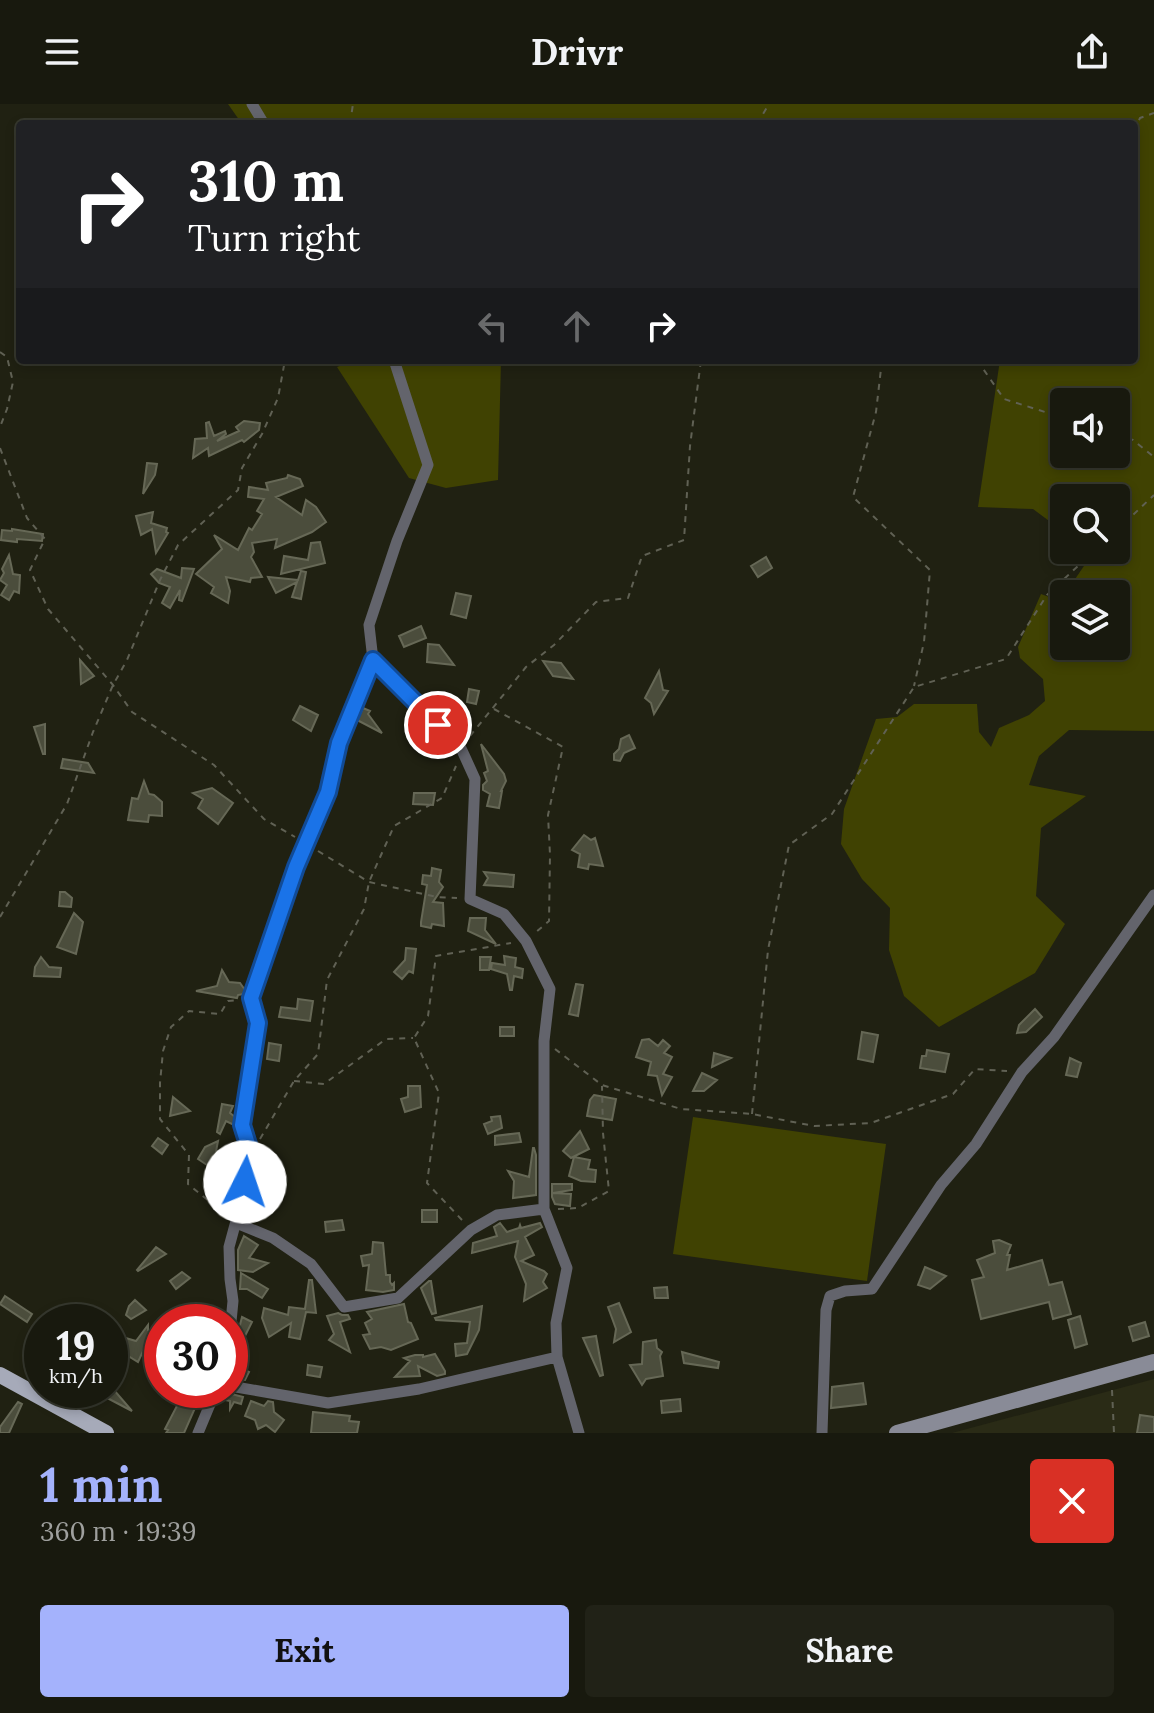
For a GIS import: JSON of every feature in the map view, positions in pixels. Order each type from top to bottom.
[{"type":"main road","points":[[0,1375],[106,1433]]},
{"type":"street","points":[[233,1304],[229,1247],[251,1154],[242,1125],[258,1023],[251,998],[296,867],[328,792],[339,743],[373,660],[369,625],[397,541],[428,465],[395,364]]},
{"type":"street","points":[[373,660],[460,746],[475,779],[470,899],[504,914],[526,941],[550,989],[544,1041],[544,1209],[567,1268],[556,1323],[557,1357],[579,1433]]},
{"type":"street","points":[[822,1433],[826,1310],[830,1296],[845,1291],[872,1289],[941,1185],[976,1144],[1022,1072],[1054,1037],[1154,895]]},
{"type":"street","points":[[236,1223],[273,1238],[311,1264],[344,1307],[398,1298],[471,1230],[497,1215],[544,1209]]},
{"type":"street","points":[[248,1389],[328,1403],[419,1389],[557,1357]]},
{"type":"street","points":[[897,1433],[1154,1362]]},
{"type":"street","points":[[198,1433],[208,1408]]},
{"type":"path","points":[[0,352],[7,357],[13,382],[0,427]]},
{"type":"path","points":[[0,917],[67,804],[113,685],[178,545],[238,490],[242,468],[278,398],[284,364]]},
{"type":"path","points":[[251,1154],[294,1081],[318,1054],[327,980],[364,909],[369,882],[394,826],[442,798],[459,760],[460,746],[526,667],[554,645],[596,602],[628,598],[642,556],[684,540],[690,446],[700,364]]},
{"type":"path","points":[[752,1114],[768,950],[789,845],[832,814],[914,687],[924,642],[930,570],[853,497],[876,412],[882,364]]},
{"type":"path","points":[[980,364],[1004,399],[1050,414]]},
{"type":"path","points":[[1130,439],[1154,457]]},
{"type":"path","points":[[0,448],[27,518],[45,539],[30,570],[43,599],[132,712],[214,765],[264,819],[369,882],[437,897],[470,899]]},
{"type":"path","points":[[1130,518],[1154,495]]},
{"type":"path","points":[[914,687],[1006,659],[1047,595],[1080,564]]},
{"type":"path","points":[[414,1038],[428,1016],[436,956],[526,941],[549,921],[548,815],[563,747],[493,709]]},
{"type":"path","points":[[236,1223],[188,1184],[189,1155],[160,1119],[160,1083],[163,1051],[171,1027],[189,1011],[220,1014],[228,1001],[251,998]]},
{"type":"path","points":[[294,1081],[324,1084],[386,1039],[414,1038]]},
{"type":"path","points":[[414,1038],[439,1093],[427,1183],[471,1230]]},
{"type":"path","points":[[544,1041],[602,1085],[681,1109],[752,1114],[814,1126],[871,1123],[953,1094],[975,1069],[1022,1072]]},
{"type":"path","points":[[544,1209],[578,1208],[609,1191],[602,1085]]},
{"type":"path","points":[[1111,1373],[1114,1433]]},
{"type":"shaded area","points":[[228,104],[1154,104],[1154,731],[1069,730],[1039,756],[1029,785],[1086,796],[1041,828],[1036,896],[1065,924],[1035,973],[939,1027],[904,996],[889,950],[890,908],[862,879],[841,844],[844,809],[876,719],[897,717],[914,704],[977,704],[979,732],[991,747],[999,728],[1029,715],[1045,701],[1043,679],[1020,658],[1018,647],[1041,594],[1050,597],[1050,660],[1130,660],[1130,580],[1074,580],[1085,564],[1130,564],[1130,484],[1050,484],[1050,522],[1033,509],[978,507],[999,364],[1138,364],[1138,120],[239,120]]},
{"type":"shaded area","points":[[344,364],[501,364],[498,480],[446,488],[409,478],[337,367]]},
{"type":"shaded area","points":[[693,1117],[886,1144],[867,1281],[673,1254]]},
{"type":"shaded area","points":[[1154,1379],[1154,1433],[952,1433]]},
{"type":"building","points":[[244,421],[260,423],[259,430],[244,442],[242,440],[209,456],[208,448],[193,458],[195,439],[207,438],[206,423],[209,422],[214,436],[225,431],[226,434],[217,441],[239,431],[236,427]]},
{"type":"building","points":[[147,463],[157,464],[155,475],[143,494]]},
{"type":"building","points":[[288,475],[300,479],[303,486],[276,497],[302,515],[306,500],[316,507],[326,522],[312,532],[275,548],[277,539],[252,543],[254,552],[251,557],[262,577],[251,578],[250,582],[226,577],[230,591],[228,603],[211,593],[214,587],[196,574],[222,549],[214,535],[238,550],[249,528],[252,530],[262,514],[257,511],[264,499],[248,497],[249,487],[268,490],[266,483],[287,478]]},
{"type":"building","points":[[153,512],[151,523],[167,528],[168,533],[156,553],[152,529],[141,535],[136,516]]},
{"type":"building","points":[[2,530],[43,534],[42,541],[1,540]]},
{"type":"building","points":[[320,542],[325,563],[281,574],[284,556],[308,560],[311,543]]},
{"type":"building","points":[[9,555],[13,574],[20,575],[19,593],[14,591],[9,600],[1,595],[7,585],[0,580]]},
{"type":"building","points":[[766,557],[772,568],[758,577],[751,566]]},
{"type":"building","points":[[182,568],[194,569],[182,601],[179,600],[180,590],[170,608],[162,603],[170,587],[159,583],[151,574],[157,569],[181,578]]},
{"type":"building","points":[[301,571],[306,572],[301,599],[292,597],[297,582],[276,593],[268,577],[298,580]]},
{"type":"building","points":[[456,593],[471,596],[466,618],[451,614]]},
{"type":"building","points":[[421,626],[426,638],[404,647],[399,636]]},
{"type":"building","points":[[428,644],[439,645],[454,665],[427,662]]},
{"type":"building","points":[[80,660],[94,676],[81,684]]},
{"type":"building","points":[[543,661],[561,663],[573,679],[553,676]]},
{"type":"building","points":[[659,671],[663,690],[668,691],[654,714],[651,703],[645,698]]},
{"type":"building","points":[[469,689],[479,691],[476,704],[467,702]]},
{"type":"building","points":[[300,706],[318,715],[311,731],[293,720]]},
{"type":"building","points":[[363,708],[370,711],[368,714],[382,733],[357,720]]},
{"type":"building","points":[[45,724],[45,754],[43,754],[34,727]]},
{"type":"building","points":[[629,735],[635,748],[624,753],[620,761],[614,760],[621,739]]},
{"type":"building","points":[[481,744],[506,781],[499,808],[487,806],[490,794],[483,790],[483,785],[487,781],[484,773],[488,771]]},
{"type":"building","points":[[63,759],[88,763],[94,773],[61,768]]},
{"type":"building","points":[[144,781],[149,794],[162,802],[162,816],[149,815],[148,822],[128,820],[132,798],[138,799]]},
{"type":"building","points":[[212,788],[233,803],[218,824],[198,808],[203,799],[193,793]]},
{"type":"building","points":[[414,793],[435,793],[433,805],[413,804]]},
{"type":"building","points":[[584,835],[591,840],[595,838],[603,866],[589,864],[588,869],[578,867],[580,854],[572,850]]},
{"type":"building","points":[[432,868],[441,870],[439,882],[443,887],[433,902],[443,903],[444,926],[432,924],[431,928],[421,926],[421,922],[427,885],[422,884],[423,875],[431,876]]},
{"type":"building","points":[[484,872],[514,875],[513,887],[484,885],[488,878]]},
{"type":"building","points":[[60,892],[72,898],[71,907],[59,906]]},
{"type":"building","points":[[74,913],[83,922],[76,954],[57,947]]},
{"type":"building","points":[[470,918],[486,918],[485,930],[496,944],[468,931]]},
{"type":"building","points":[[406,948],[416,949],[413,973],[409,971],[402,979],[394,972],[405,960]]},
{"type":"building","points":[[504,956],[516,958],[515,967],[523,969],[522,978],[514,976],[512,990],[507,974],[491,969],[492,963],[505,965]]},
{"type":"building","points":[[41,957],[49,967],[61,968],[60,977],[34,976]]},
{"type":"building","points":[[480,957],[491,957],[489,970],[480,970]]},
{"type":"building","points":[[222,970],[229,982],[240,983],[245,990],[243,994],[237,998],[196,991],[217,986]]},
{"type":"building","points":[[576,984],[583,985],[578,1016],[569,1014]]},
{"type":"building","points":[[298,999],[313,1001],[310,1021],[279,1017],[281,1007],[297,1009]]},
{"type":"building","points":[[1035,1009],[1042,1017],[1026,1032],[1017,1033],[1019,1025]]},
{"type":"building","points":[[500,1027],[514,1027],[514,1036],[500,1036]]},
{"type":"building","points":[[862,1032],[878,1035],[873,1062],[858,1059]]},
{"type":"building","points":[[649,1039],[658,1046],[663,1040],[670,1046],[664,1053],[672,1057],[663,1074],[672,1077],[662,1095],[657,1076],[648,1075],[651,1062],[636,1057],[642,1040]]},
{"type":"building","points":[[269,1043],[281,1045],[279,1061],[267,1059]]},
{"type":"building","points":[[927,1050],[949,1054],[945,1072],[920,1068],[922,1056],[926,1056]]},
{"type":"building","points":[[714,1053],[731,1058],[712,1067]]},
{"type":"building","points":[[1070,1058],[1081,1063],[1077,1077],[1066,1075]]},
{"type":"building","points":[[702,1073],[717,1080],[704,1091],[693,1091]]},
{"type":"building","points":[[408,1086],[420,1086],[421,1107],[405,1112],[401,1099],[408,1097]]},
{"type":"building","points":[[594,1095],[616,1099],[612,1120],[587,1116]]},
{"type":"building","points":[[173,1097],[190,1111],[170,1116]]},
{"type":"building","points":[[222,1104],[233,1106],[230,1113],[235,1117],[234,1125],[226,1121],[220,1134],[217,1132]]},
{"type":"building","points":[[500,1116],[502,1128],[488,1134],[484,1124],[492,1121],[491,1117]]},
{"type":"building","points":[[580,1131],[589,1149],[571,1158],[563,1151]]},
{"type":"building","points":[[519,1133],[521,1142],[495,1145],[495,1136]]},
{"type":"building","points":[[158,1138],[168,1145],[162,1154],[152,1146]]},
{"type":"building","points":[[218,1141],[216,1178],[207,1177],[207,1165],[198,1159],[205,1147]]},
{"type":"building","points":[[533,1148],[536,1155],[536,1195],[513,1198],[514,1181],[508,1171],[529,1177]]},
{"type":"building","points":[[574,1157],[590,1160],[588,1169],[596,1170],[595,1182],[569,1176]]},
{"type":"building","points":[[552,1184],[572,1184],[572,1190],[553,1193],[571,1194],[570,1206],[555,1204],[552,1197]]},
{"type":"building","points":[[422,1210],[437,1210],[437,1222],[422,1222]]},
{"type":"building","points":[[342,1220],[344,1230],[326,1232],[325,1222]]},
{"type":"building","points":[[500,1223],[507,1232],[520,1225],[521,1228],[540,1223],[542,1227],[525,1237],[534,1255],[521,1261],[547,1274],[543,1282],[547,1288],[524,1301],[526,1284],[515,1257],[518,1241],[472,1253],[473,1243],[497,1236],[494,1227]]},
{"type":"building","points":[[244,1236],[258,1245],[249,1258],[268,1263],[253,1272],[238,1270],[238,1250]]},
{"type":"building","points":[[993,1241],[1011,1245],[1007,1270],[1042,1260],[1049,1285],[1062,1282],[1071,1314],[1053,1319],[1049,1302],[981,1319],[972,1280],[984,1277],[977,1260],[995,1253]]},
{"type":"building","points":[[373,1242],[383,1243],[386,1275],[390,1275],[394,1290],[366,1290],[369,1265],[363,1266],[361,1256],[372,1254]]},
{"type":"building","points":[[156,1247],[166,1254],[138,1271],[137,1270]]},
{"type":"building","points":[[925,1267],[946,1276],[930,1289],[918,1285]]},
{"type":"building","points":[[182,1272],[190,1278],[176,1289],[170,1281]]},
{"type":"building","points":[[241,1273],[268,1289],[262,1298],[247,1289],[240,1289]]},
{"type":"building","points":[[309,1280],[312,1280],[316,1313],[306,1312],[300,1339],[289,1337],[291,1323],[269,1337],[262,1318],[264,1308],[288,1315],[289,1307],[305,1309]]},
{"type":"building","points":[[429,1281],[436,1313],[432,1314],[421,1288]]},
{"type":"building","points":[[667,1287],[668,1298],[655,1298],[654,1288]]},
{"type":"building","points":[[5,1296],[24,1309],[24,1320],[0,1304]]},
{"type":"building","points":[[135,1300],[144,1311],[131,1319],[128,1317],[129,1306]]},
{"type":"building","points":[[619,1303],[631,1332],[614,1342],[616,1329],[608,1307]]},
{"type":"building","points":[[404,1304],[408,1322],[418,1339],[391,1350],[381,1347],[370,1349],[363,1335],[370,1334],[365,1323],[372,1319],[367,1312]]},
{"type":"building","points":[[482,1306],[479,1330],[467,1354],[456,1356],[455,1344],[467,1343],[470,1322],[435,1318]]},
{"type":"building","points":[[338,1313],[348,1315],[350,1319],[340,1322],[350,1352],[329,1340],[334,1334],[327,1316]]},
{"type":"building","points":[[1080,1316],[1087,1344],[1075,1348],[1068,1320]]},
{"type":"building","points":[[1145,1322],[1149,1336],[1133,1341],[1129,1327]]},
{"type":"building","points":[[144,1330],[144,1349],[138,1362],[128,1356],[128,1339],[136,1341]]},
{"type":"building","points":[[596,1336],[603,1375],[600,1376],[583,1338]]},
{"type":"building","points":[[656,1340],[657,1348],[662,1352],[663,1376],[646,1379],[642,1385],[630,1365],[642,1364],[643,1342]]},
{"type":"building","points":[[682,1352],[719,1362],[718,1368],[684,1363]]},
{"type":"building","points":[[435,1354],[445,1374],[437,1376],[418,1366],[420,1376],[395,1377],[410,1361],[404,1358]]},
{"type":"building","points":[[308,1365],[322,1367],[320,1377],[307,1375]]},
{"type":"building","points":[[863,1383],[866,1404],[831,1408],[832,1387]]},
{"type":"building","points":[[680,1399],[681,1411],[662,1413],[661,1401]]},
{"type":"building","points":[[251,1401],[264,1406],[268,1401],[273,1402],[274,1412],[284,1420],[275,1432],[266,1425],[258,1429],[255,1420],[245,1416]]},
{"type":"building","points":[[18,1402],[22,1404],[9,1433],[0,1433],[0,1427]]},
{"type":"building","points":[[176,1408],[195,1408],[184,1433],[166,1433],[168,1430],[165,1429]]},
{"type":"building","points":[[313,1412],[350,1416],[349,1421],[359,1422],[357,1433],[311,1433]]},
{"type":"building","points":[[1140,1415],[1154,1417],[1154,1433],[1137,1433]]},
{"type":"route","points":[[245,1182],[251,1154],[242,1125],[258,1023],[251,998],[296,867],[328,792],[339,743],[373,660],[438,725]]}]
